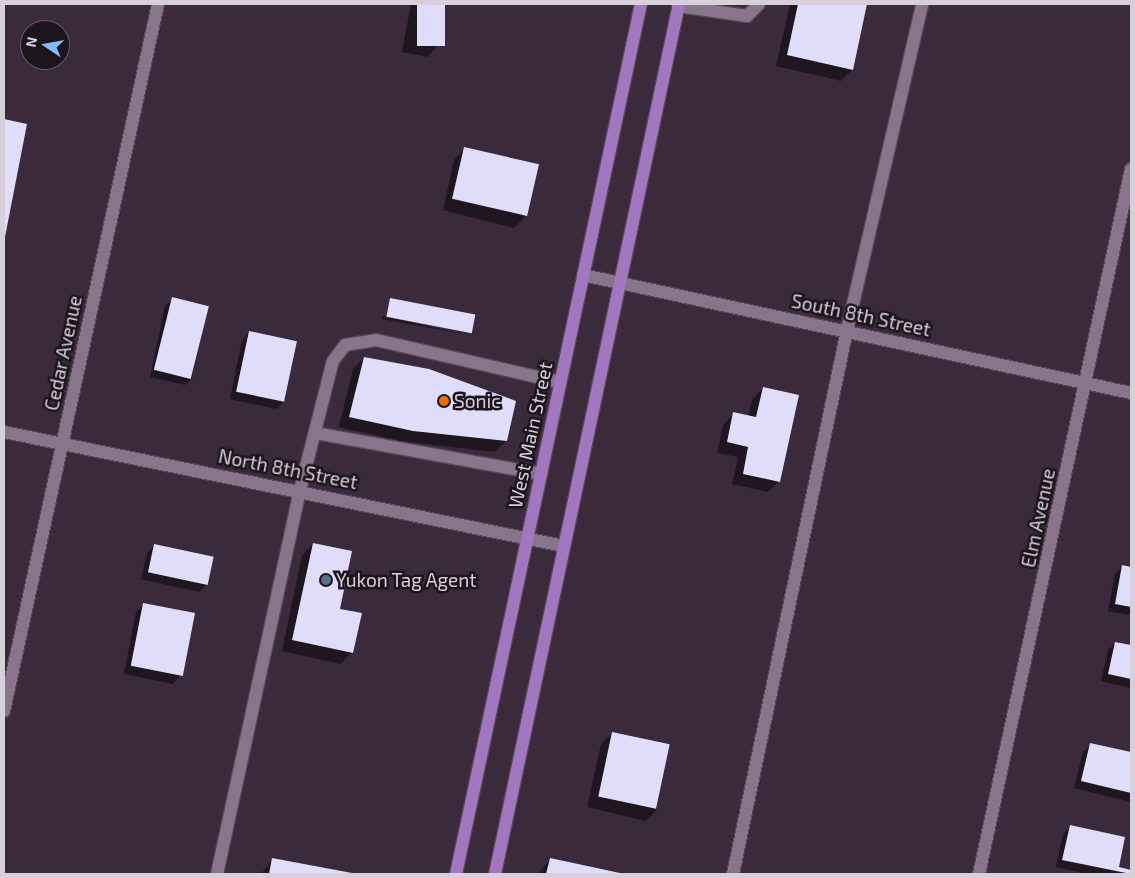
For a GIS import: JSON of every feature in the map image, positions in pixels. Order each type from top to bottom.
[{"type":"main road","name":"West Main Street","points":[[456,874],[641,4]]},
{"type":"main road","points":[[495,874],[679,5]]},
{"type":"street","name":"Cedar Avenue","points":[[4,711],[158,4]]},
{"type":"street","points":[[679,5],[747,16],[759,4]]},
{"type":"street","points":[[734,874],[847,330],[922,4]]},
{"type":"street","name":"Elm Avenue","points":[[979,874],[1087,383],[1131,169]]},
{"type":"street","name":"South 8th Street","points":[[584,275],[847,330],[1131,393]]},
{"type":"street","points":[[217,874],[300,490],[333,361],[345,345],[376,340],[560,382]]},
{"type":"street","name":"North 8th Street","points":[[4,432],[300,490],[564,546]]},
{"type":"street","points":[[315,433],[541,474]]},
{"type":"building","points":[[417,4],[445,4],[445,46],[417,46]]},
{"type":"building","points":[[798,4],[867,4],[853,70],[787,55]]},
{"type":"building","points":[[4,119],[27,124],[5,237],[4,237]]},
{"type":"building","points":[[464,147],[539,164],[527,216],[452,199]]},
{"type":"building","points":[[172,297],[209,306],[191,379],[154,370]]},
{"type":"building","points":[[390,298],[475,315],[472,333],[386,317]]},
{"type":"building","points":[[249,331],[297,341],[284,402],[236,392]]},
{"type":"building","points":[[364,357],[429,369],[516,401],[507,441],[413,431],[349,417]]},
{"type":"building","points":[[763,387],[799,395],[780,482],[743,474],[748,447],[727,442],[733,412],[756,417]]},
{"type":"building","name":"Yukon Tag Agent","points":[[313,543],[352,551],[340,609],[362,613],[353,653],[292,640]]},
{"type":"building","points":[[154,544],[214,557],[208,585],[148,572]]},
{"type":"building","points":[[1122,565],[1131,567],[1131,607],[1115,604]]},
{"type":"building","points":[[143,603],[195,613],[183,676],[131,666]]},
{"type":"building","points":[[1115,642],[1131,645],[1131,679],[1108,674]]},
{"type":"building","points":[[612,732],[670,744],[656,809],[598,797]]},
{"type":"building","points":[[1090,743],[1131,752],[1131,793],[1081,781]]},
{"type":"building","points":[[1070,825],[1125,837],[1119,867],[1131,870],[1131,874],[1062,860]]},
{"type":"building","points":[[272,858],[352,873],[352,874],[269,874]]},
{"type":"building","points":[[550,858],[620,873],[620,874],[546,874]]},
{"type":"place","name":"Sonic","points":[[444,401]]},
{"type":"place","name":"Yukon Tag Agent","points":[[326,580]]}]
